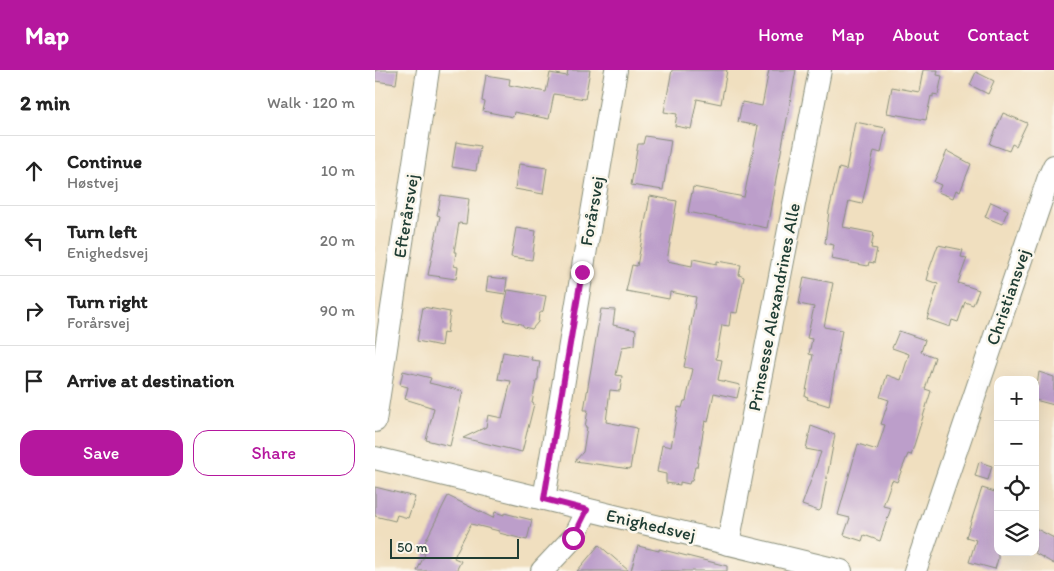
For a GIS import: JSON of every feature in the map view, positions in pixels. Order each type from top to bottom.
[{"type":"street","name":"Efterårsvej","points":[[375,421],[428,70]]},
{"type":"street","name":"Forårsvej","points":[[544,499],[616,70]]},
{"type":"street","name":"Prinsesse Alexandrines Alle","points":[[728,544],[820,70]]},
{"type":"street","name":"Christiansvej","points":[[915,571],[1054,166]]},
{"type":"street","name":"Enighedsvej","points":[[375,458],[841,571]]},
{"type":"street","points":[[542,571],[573,538],[587,510]]},
{"type":"building","points":[[375,70],[398,70],[396,84],[375,81]]},
{"type":"building","points":[[568,70],[590,70],[585,99],[554,94],[549,119],[514,112],[513,117],[483,111],[485,102],[482,101],[486,75],[510,79],[509,85],[546,92],[550,73],[567,76]]},
{"type":"building","points":[[672,70],[727,70],[721,104],[697,99],[691,129],[675,126],[677,114],[664,112]]},
{"type":"building","points":[[769,70],[796,70],[767,228],[688,212],[693,187],[744,197],[758,126],[738,122],[742,102],[762,106]]},
{"type":"building","points":[[923,70],[938,70],[937,75],[942,76],[938,95],[933,94],[933,97],[931,96],[926,120],[887,113],[892,87],[919,92]]},
{"type":"building","points":[[976,72],[994,81],[988,94],[970,85]]},
{"type":"building","points":[[1003,113],[1027,123],[1016,146],[1012,144],[1009,151],[990,144]]},
{"type":"building","points":[[855,122],[886,128],[881,153],[874,151],[862,204],[849,201],[843,227],[874,233],[871,248],[877,249],[874,263],[869,262],[868,266],[831,259],[834,245],[825,243],[829,211],[839,168],[846,170]]},
{"type":"building","points":[[645,136],[671,140],[663,190],[631,185],[638,144],[643,144]]},
{"type":"building","points":[[456,142],[480,146],[476,171],[452,167]]},
{"type":"building","points":[[947,151],[971,164],[960,192],[956,190],[953,198],[938,192],[941,185],[934,182]]},
{"type":"building","points":[[519,164],[547,168],[543,194],[515,189]]},
{"type":"building","points":[[441,195],[469,199],[466,224],[459,223],[454,252],[456,252],[454,266],[458,267],[456,279],[428,275],[440,216],[437,215]]},
{"type":"building","points":[[650,196],[677,201],[667,261],[692,266],[693,259],[717,264],[717,261],[741,265],[739,275],[744,277],[737,313],[731,312],[729,326],[722,325],[716,359],[722,360],[718,380],[740,385],[737,398],[714,393],[708,422],[705,421],[697,467],[695,467],[692,481],[689,484],[680,482],[680,485],[666,483],[666,474],[657,472],[662,445],[671,447],[678,407],[682,408],[684,401],[686,401],[693,369],[684,367],[696,297],[670,292],[669,299],[626,291],[632,265],[637,266]]},
{"type":"building","points":[[991,202],[1008,210],[1002,224],[985,217]]},
{"type":"building","points":[[516,228],[536,231],[532,260],[511,257]]},
{"type":"building","points":[[938,245],[963,250],[961,257],[967,258],[958,283],[979,290],[973,305],[965,302],[958,322],[952,320],[950,327],[927,319],[938,284],[927,280],[928,273]]},
{"type":"building","points":[[488,277],[507,279],[505,294],[486,291]]},
{"type":"building","points":[[804,277],[833,283],[824,327],[842,330],[829,406],[807,399],[808,397],[805,396],[813,355],[809,354],[812,339],[807,338],[814,307],[799,304]]},
{"type":"building","points":[[508,290],[546,296],[543,311],[539,314],[538,322],[532,329],[524,327],[522,324],[505,321],[503,315]]},
{"type":"building","points":[[423,307],[450,312],[447,333],[443,332],[441,346],[417,341]]},
{"type":"building","points":[[601,309],[615,310],[613,325],[636,330],[635,345],[622,347],[616,375],[622,376],[620,391],[610,390],[606,422],[637,428],[630,469],[575,461],[583,452],[588,410],[584,410]]},
{"type":"building","points":[[899,331],[925,340],[921,352],[935,357],[925,389],[931,391],[911,455],[908,454],[897,482],[892,480],[883,506],[891,508],[880,541],[864,535],[862,541],[844,535],[850,518],[838,515],[858,444],[877,450],[885,425],[881,424],[889,400],[880,397],[887,375],[901,380],[909,354],[892,348]]},
{"type":"building","points":[[503,352],[532,357],[531,360],[540,361],[532,403],[534,404],[522,452],[463,438],[486,427],[488,415],[502,418],[511,381],[498,379]]},
{"type":"building","points":[[403,371],[431,378],[429,383],[463,391],[450,446],[426,440],[434,408],[405,399],[408,387],[400,385]]},
{"type":"building","points":[[1039,372],[1054,377],[1054,405],[1039,401]]},
{"type":"building","points":[[811,426],[835,435],[821,509],[819,511],[802,505],[821,452],[806,449]]},
{"type":"building","points":[[979,462],[992,466],[988,480],[975,476]]},
{"type":"building","points":[[375,487],[415,497],[408,518],[397,515],[395,521],[375,516]]},
{"type":"building","points":[[982,488],[994,492],[994,556],[998,556],[995,569],[969,562],[976,540],[966,537]]},
{"type":"building","points":[[448,496],[493,518],[495,512],[532,520],[527,540],[471,524],[454,558],[461,561],[456,571],[417,571],[425,554],[420,552]]},
{"type":"building","points":[[1039,530],[1054,538],[1054,564],[1039,555]]},
{"type":"building","points":[[599,545],[629,571],[577,571]]},
{"type":"building","points":[[638,546],[659,551],[659,549],[727,566],[727,571],[631,571]]},
{"type":"route","points":[[573,538],[587,510],[544,499],[582,272]]}]
